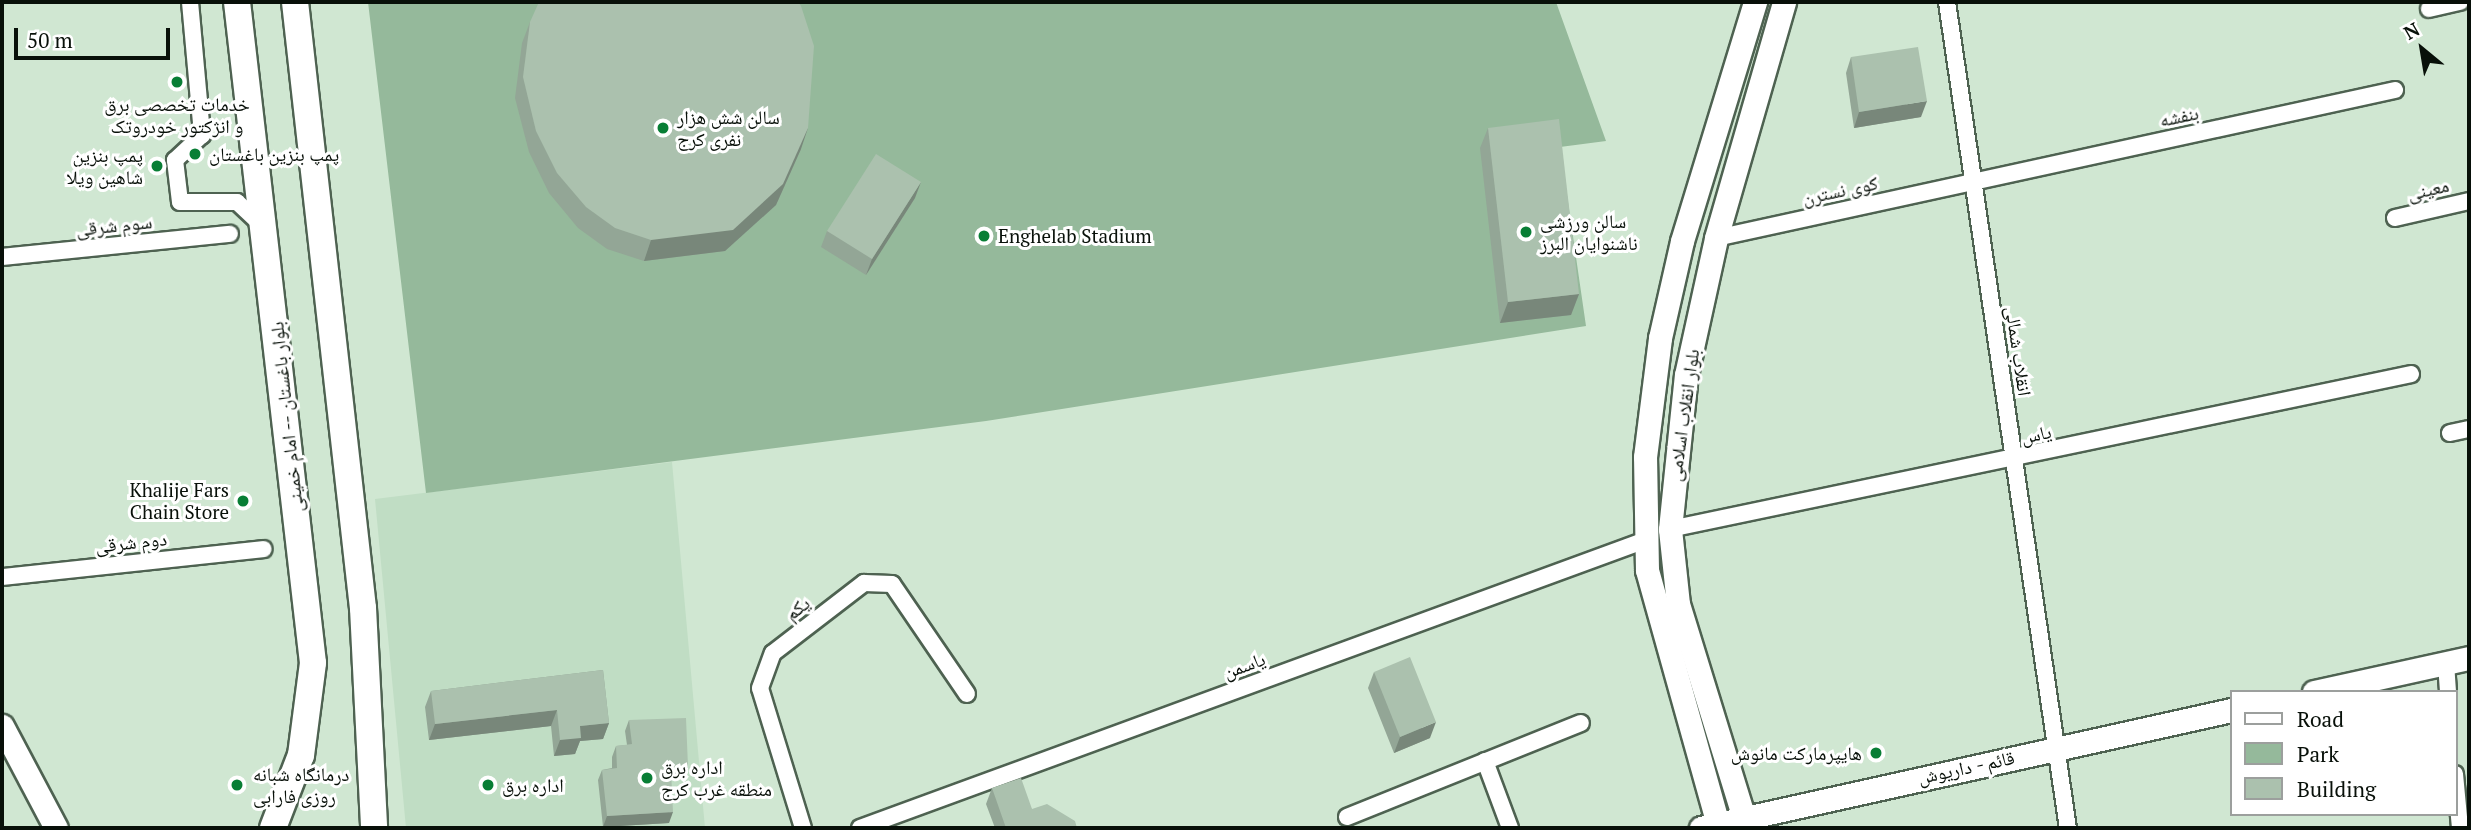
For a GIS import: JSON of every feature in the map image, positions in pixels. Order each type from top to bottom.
[{"type":"main road","name":"بلوار باغستان -- امام خمینی","points":[[237,2],[313,663],[302,755],[272,827]]},
{"type":"main road","points":[[295,2],[363,608],[374,828]]},
{"type":"main road","name":"بلوار انقلاب اسلامی","points":[[1712,826],[1665,648],[1643,541],[1645,457],[1660,338],[1682,241],[1755,2]]},
{"type":"main road","name":"بلوار انقلاب اسلامی","points":[[1745,822],[1678,604],[1670,529],[1686,375],[1716,238],[1784,2]]},
{"type":"main road","points":[[1643,541],[1670,529]]},
{"type":"main road","points":[[2323,690],[2469,658]]},
{"type":"main road","name":"قائم - داریوش","points":[[1712,826],[1745,822],[2056,748],[2230,710]]},
{"type":"main road","points":[[2,726],[56,828]]},
{"type":"street","points":[[190,2],[202,135],[175,160],[180,202],[237,202],[265,228]]},
{"type":"street","name":"انقلاب شمالی","points":[[1947,2],[2068,828]]},
{"type":"street","points":[[2429,9],[2460,2]]},
{"type":"street","name":"بنفشه","points":[[1973,182],[2395,90]]},
{"type":"street","name":"کوی نسترن","points":[[1716,238],[1973,182]]},
{"type":"street","name":"معینی","points":[[2395,218],[2469,201]]},
{"type":"street","name":"سوم شرقی","points":[[2,257],[230,234]]},
{"type":"street","name":"یاس","points":[[1670,529],[2014,460],[2411,374]]},
{"type":"street","points":[[2450,433],[2469,429]]},
{"type":"street","name":"یاسمن","points":[[864,828],[1643,541]]},
{"type":"street","name":"دوم شرقی","points":[[2,577],[264,549]]},
{"type":"street","name":"یکم","points":[[803,828],[760,688],[773,653],[864,583],[892,584],[967,694]]},
{"type":"street","points":[[2446,663],[2448,690]]},
{"type":"street","points":[[1347,817],[1581,723]]},
{"type":"street","points":[[1485,761],[1510,828]]},
{"type":"street","points":[[2457,796],[2460,828]]},
{"type":"shaded area","points":[[672,462],[705,828],[406,828],[375,499]]},
{"type":"green space","name":"Enghelab Stadium","points":[[368,2],[1556,2],[1606,141],[1560,147],[1586,326],[986,421],[426,493]]},
{"type":"building","name":"سالن شش هزار نفری کرج","points":[[539,2],[798,2],[814,46],[808,128],[783,184],[733,230],[651,240],[615,228],[586,207],[557,173],[536,131],[523,77],[530,22]]},
{"type":"building","points":[[1918,47],[1927,101],[1859,112],[1851,57]]},
{"type":"building","name":"سالن ورزشی ناشنوایان البرز","points":[[1559,119],[1579,294],[1508,302],[1488,128]]},
{"type":"building","points":[[876,154],[921,182],[872,259],[827,231]]},
{"type":"building","points":[[1410,657],[1436,722],[1400,737],[1374,672]]},
{"type":"building","points":[[603,670],[609,723],[580,726],[581,738],[560,740],[557,710],[435,724],[431,691]]},
{"type":"building","name":"اداره برق منطقه غرب کرج","points":[[686,718],[688,767],[671,770],[673,812],[607,816],[602,770],[617,768],[616,746],[632,744],[629,720]]},
{"type":"building","points":[[1021,778],[1032,809],[1047,804],[1075,821],[1077,828],[1006,828],[992,788]]},
{"type":"place","name":"خدمات تخصصی برق و انژکتور خودروتک","points":[[177,82]]},
{"type":"place","name":"سالن شش هزار نفری کرج","points":[[663,128]]},
{"type":"place","name":"پمپ بنزین باغستان","points":[[195,154]]},
{"type":"place","name":"پمپ بنزین شاهین ویلا","points":[[157,166]]},
{"type":"place","name":"سالن ورزشی ناشنوایان البرز","points":[[1526,232]]},
{"type":"place","name":"Enghelab Stadium","points":[[984,236]]},
{"type":"place","name":"Khalije Fars Chain Store","points":[[243,501]]},
{"type":"place","name":"هایپرمارکت مانوش","points":[[1876,753]]},
{"type":"place","name":"اداره برق منطقه غرب کرج","points":[[647,778]]},
{"type":"place","name":"درمانگاه شبانه روزی فارابی","points":[[237,785]]},
{"type":"place","name":"اداره برق","points":[[488,785]]}]
